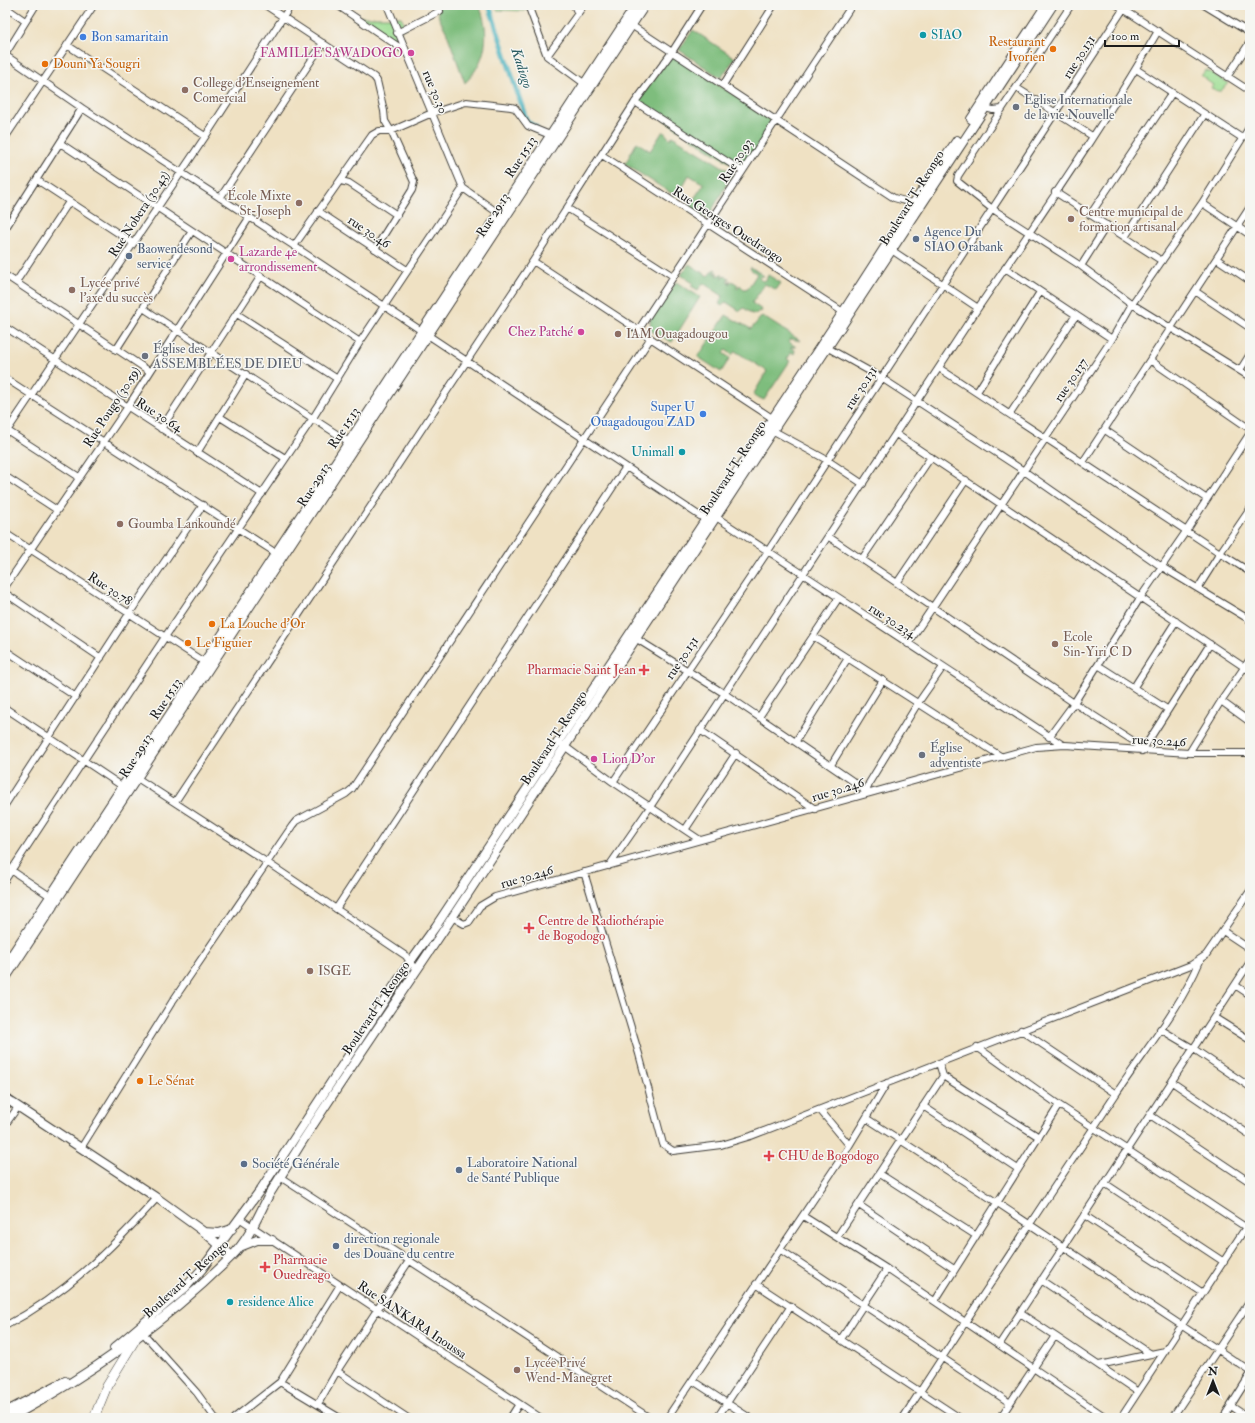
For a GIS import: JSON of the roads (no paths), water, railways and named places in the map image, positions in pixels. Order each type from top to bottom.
[{"type":"highway","points":[[94,1418],[107,1386],[135,1340]]},
{"type":"main road","name":"Rue 15.13","points":[[5,964],[50,896],[134,776],[204,662],[279,555],[349,442],[424,333],[498,214],[550,135],[628,23],[636,5]]},
{"type":"main road","name":"Rue 29.13","points":[[134,776],[628,23],[645,5]]},
{"type":"main road","name":"Boulevard T. Reongo","points":[[5,1412],[57,1386],[116,1347],[185,1288],[232,1230],[239,1218],[262,1189],[410,958],[632,636],[710,518],[772,418],[1046,5]]},
{"type":"main road","name":"Boulevard T. Reongo","points":[[710,518],[772,430],[893,251],[941,174],[1053,5]]},
{"type":"main road","name":"Boulevard T. Reongo","points":[[10,1418],[82,1377],[135,1340],[232,1256],[241,1246],[254,1227],[280,1178],[368,1040],[452,917],[632,636]]},
{"type":"main road","name":"Rue 29.13","points":[[5,979],[125,788]]},
{"type":"main road","points":[[5,1098],[157,1198],[204,1232],[232,1256]]},
{"type":"main road","points":[[204,1232],[219,1233],[232,1230]]},
{"type":"main road","points":[[241,1246],[257,1240],[272,1240]]},
{"type":"street","points":[[5,55],[36,5]]},
{"type":"street","points":[[5,138],[94,5]]},
{"type":"street","points":[[265,5],[374,77],[377,81],[385,121],[414,182],[412,190],[374,250]]},
{"type":"street","name":"Rue Nobera (30.43)","points":[[6,431],[79,326],[156,208],[284,18],[291,5]]},
{"type":"street","points":[[337,5],[405,51]]},
{"type":"street","name":"rue 30.30","points":[[387,5],[397,33],[463,188]]},
{"type":"street","points":[[528,5],[547,56],[585,84]]},
{"type":"street","points":[[574,5],[578,14]]},
{"type":"street","points":[[547,56],[584,5]]},
{"type":"street","points":[[175,802],[533,261],[635,102],[672,52],[702,5]]},
{"type":"street","points":[[723,85],[774,5]]},
{"type":"street","name":"Rue 30.93","points":[[639,329],[852,5]]},
{"type":"street","points":[[1071,5],[958,176],[957,181],[991,208],[1081,266],[1132,304],[1250,377]]},
{"type":"street","points":[[1117,5],[1125,7],[1158,31],[1250,91]]},
{"type":"street","points":[[1204,5],[1250,33]]},
{"type":"street","points":[[5,7],[25,21]]},
{"type":"street","name":"rue 30.131","points":[[613,782],[768,551],[880,378],[943,285],[991,208],[1125,7]]},
{"type":"street","points":[[397,33],[440,11]]},
{"type":"street","points":[[628,23],[894,198],[922,206]]},
{"type":"street","points":[[609,866],[650,807],[804,575],[978,308],[1029,233],[1136,69],[1158,31]]},
{"type":"street","points":[[1227,77],[1250,42]]},
{"type":"street","points":[[220,198],[323,43]]},
{"type":"street","points":[[67,45],[205,136]]},
{"type":"street","name":"rue 30.234","points":[[5,55],[82,108],[294,246],[626,467],[768,551],[838,599],[1049,737],[1065,745]]},
{"type":"street","points":[[1136,69],[1204,115],[1242,138]]},
{"type":"street","points":[[1016,88],[1092,136]]},
{"type":"street","points":[[1090,215],[1172,93]]},
{"type":"street","points":[[294,246],[372,135],[379,131],[391,131],[432,113],[466,102],[511,106],[515,108],[528,126],[550,135]]},
{"type":"street","points":[[635,102],[742,171]]},
{"type":"street","points":[[5,229],[82,108]]},
{"type":"street","points":[[985,108],[992,110],[1002,109]]},
{"type":"street","points":[[1125,237],[1204,115]]},
{"type":"street","name":"rue 30.137","points":[[908,644],[1024,471],[1045,437],[1112,339],[1132,304],[1202,203],[1250,126]]},
{"type":"street","points":[[60,143],[360,342]]},
{"type":"street","name":"Rue Georges Ouedraogo","points":[[602,155],[707,225],[843,312]]},
{"type":"street","points":[[37,180],[133,243]]},
{"type":"street","points":[[341,181],[349,183],[397,215]]},
{"type":"street","points":[[5,880],[165,637],[313,418],[336,378],[385,307],[407,270],[463,188],[498,214]]},
{"type":"street","points":[[1055,192],[1162,261]]},
{"type":"street","points":[[16,282],[69,202]]},
{"type":"street","points":[[1202,203],[1250,235]]},
{"type":"street","points":[[1083,462],[1106,430],[1250,207]]},
{"type":"street","points":[[567,208],[673,276]]},
{"type":"street","name":"rue 30.46","points":[[318,211],[374,250],[407,270]]},
{"type":"street","points":[[5,216],[11,219]]},
{"type":"street","name":"Rue Pougo (30.59)","points":[[5,587],[126,408],[249,218]]},
{"type":"street","points":[[1081,266],[1107,225]]},
{"type":"street","points":[[116,350],[192,231]]},
{"type":"street","points":[[893,251],[978,308]]},
{"type":"street","points":[[1217,259],[1250,281]]},
{"type":"street","points":[[533,261],[639,329],[650,339],[772,418]]},
{"type":"street","points":[[1005,268],[1112,339]]},
{"type":"street","points":[[5,275],[79,326],[149,371]]},
{"type":"street","points":[[161,429],[261,276]]},
{"type":"street","points":[[1195,291],[1250,328]]},
{"type":"street","points":[[977,392],[1040,292]]},
{"type":"street","points":[[143,308],[349,442]]},
{"type":"street","points":[[237,314],[336,378]]},
{"type":"street","points":[[1010,414],[1076,315]]},
{"type":"street","name":"Rue 30.64","points":[[5,327],[126,408],[262,494]]},
{"type":"street","points":[[81,1148],[172,1002],[296,821],[346,794],[352,789],[650,339]]},
{"type":"street","points":[[828,348],[917,401],[1024,471],[1162,567],[1250,620]]},
{"type":"street","points":[[1240,370],[1250,354]]},
{"type":"street","points":[[1150,360],[1250,428]]},
{"type":"street","points":[[940,368],[1250,572]]},
{"type":"street","points":[[197,453],[246,374]]},
{"type":"street","points":[[5,378],[279,555]]},
{"type":"street","points":[[220,417],[285,458]]},
{"type":"street","points":[[772,430],[827,460],[863,484]]},
{"type":"street","points":[[1106,430],[1207,499]]},
{"type":"street","points":[[6,431],[79,477]]},
{"type":"street","points":[[896,434],[1250,671]]},
{"type":"street","points":[[1049,737],[1074,703],[1140,598],[1250,434]]},
{"type":"street","points":[[862,559],[931,457]]},
{"type":"street","points":[[336,909],[626,467]]},
{"type":"street","points":[[5,476],[57,510]]},
{"type":"street","points":[[897,583],[966,480]]},
{"type":"street","points":[[5,805],[76,697],[128,614],[203,505]]},
{"type":"street","points":[[1198,588],[1250,509]]},
{"type":"street","name":"Rue 30.78","points":[[5,533],[204,662]]},
{"type":"street","points":[[829,537],[1074,703],[1135,742],[1142,751],[1167,709],[1210,644]]},
{"type":"street","points":[[5,593],[101,658]]},
{"type":"street","points":[[759,717],[838,599]]},
{"type":"street","points":[[1134,687],[1176,621]]},
{"type":"street","points":[[632,636],[725,694],[796,741],[860,786],[866,793]]},
{"type":"street","points":[[813,636],[1002,757]]},
{"type":"street","points":[[5,650],[76,697]]},
{"type":"street","points":[[796,741],[848,658]]},
{"type":"street","points":[[1189,753],[1221,701],[1250,659]]},
{"type":"street","points":[[1098,665],[1167,709]]},
{"type":"street","points":[[866,793],[869,783],[918,703],[943,667]]},
{"type":"street","points":[[831,765],[883,680]]},
{"type":"street","points":[[1221,701],[1250,722]]},
{"type":"street","points":[[5,708],[125,788]]},
{"type":"street","points":[[700,730],[736,753],[815,809]]},
{"type":"street","points":[[563,745],[613,782],[700,840]]},
{"type":"street","name":"rue 30.246","points":[[452,917],[464,924],[469,922],[480,906],[495,897],[1036,747],[1065,745],[1142,751],[1250,753]]},
{"type":"street","points":[[685,830],[736,753]]},
{"type":"street","points":[[134,776],[268,862],[410,958],[419,966]]},
{"type":"street","points":[[5,866],[50,896]]},
{"type":"street","points":[[584,872],[639,1054],[663,1144],[673,1151],[721,1145],[751,1136],[1200,961]]},
{"type":"street","points":[[903,1418],[1160,1029],[1193,978],[1200,961],[1206,955],[1250,891]]},
{"type":"street","points":[[1222,931],[1250,949]]},
{"type":"street","points":[[999,1345],[1215,1018],[1250,962]]},
{"type":"street","points":[[1235,985],[1250,995]]},
{"type":"street","points":[[1215,1018],[1250,1040]]},
{"type":"street","points":[[1160,1029],[1194,1049],[1250,1087]]},
{"type":"street","points":[[1022,1030],[1116,1094]]},
{"type":"street","points":[[977,1047],[1059,1105],[1248,1229]]},
{"type":"street","points":[[939,1063],[943,1076],[1039,1137]]},
{"type":"street","points":[[837,1237],[880,1174],[943,1076]]},
{"type":"street","points":[[1172,1082],[1250,1135]]},
{"type":"street","points":[[667,1418],[849,1145],[887,1083]]},
{"type":"street","points":[[935,1301],[975,1235],[1059,1105]]},
{"type":"street","points":[[923,1106],[1018,1169]]},
{"type":"street","points":[[5,1125],[18,1107]]},
{"type":"street","points":[[820,1110],[849,1145]]},
{"type":"street","points":[[1150,1115],[1250,1182]]},
{"type":"street","points":[[866,1118],[996,1202],[1029,1226],[1183,1326],[1250,1372]]},
{"type":"street","points":[[880,1174],[975,1235]]},
{"type":"street","points":[[280,1178],[650,1418]]},
{"type":"street","points":[[1106,1184],[1224,1262]]},
{"type":"street","points":[[5,1326],[43,1302],[78,1276],[121,1238],[157,1198]]},
{"type":"street","points":[[859,1205],[908,1236],[954,1269]]},
{"type":"street","points":[[1084,1215],[1203,1293]]},
{"type":"street","points":[[802,1216],[887,1269],[1107,1418]]},
{"type":"street","name":"Rue SANKARA Inoussa","points":[[239,1218],[541,1418]]},
{"type":"street","points":[[1121,1418],[1183,1326],[1203,1293],[1248,1229],[1250,1221]]},
{"type":"street","points":[[780,1250],[1010,1403]]},
{"type":"street","points":[[318,1404],[376,1309],[409,1261]]},
{"type":"street","points":[[841,1339],[887,1269]]},
{"type":"street","points":[[1041,1280],[1151,1354]]},
{"type":"street","points":[[756,1284],[841,1339],[953,1416],[960,1418]]},
{"type":"street","points":[[234,1418],[280,1382],[340,1285]]},
{"type":"street","points":[[1181,1418],[1174,1416],[1250,1301]]},
{"type":"street","points":[[717,1418],[791,1306]]},
{"type":"street","points":[[1020,1314],[1138,1392]]},
{"type":"street","points":[[143,1334],[196,1393],[215,1418]]},
{"type":"street","points":[[1000,1418],[1055,1336]]},
{"type":"street","points":[[1099,1365],[1165,1351]]},
{"type":"street","points":[[337,1371],[408,1418]]},
{"type":"street","points":[[1223,1418],[1250,1375]]},
{"type":"street","points":[[693,1381],[750,1418]]},
{"type":"street","points":[[280,1382],[340,1418]]},
{"type":"street","points":[[510,1418],[519,1404]]},
{"type":"street","points":[[1231,1406],[1249,1418]]},
{"type":"waterway","name":"Kadiogo","points":[[489,5],[527,122],[536,127]]},
{"type":"place","name":"SIAO","points":[[923,35]]},
{"type":"place","name":"Bon samaritain","points":[[83,37]]},
{"type":"place","name":"Restaurant Ivorien","points":[[1053,49]]},
{"type":"place","name":"FAMILLE SAWADOGO","points":[[411,53]]},
{"type":"place","name":"Douni Ya Sougri","points":[[45,64]]},
{"type":"place","name":"College d'Enseignement Comercial","points":[[185,90]]},
{"type":"place","name":"Eglise Internationale de la vie Nouvelle","points":[[1016,107]]},
{"type":"place","name":"École Mixte St-Joseph","points":[[299,203]]},
{"type":"place","name":"Centre municipal de formation artisanal","points":[[1071,219]]},
{"type":"place","name":"Agence Du SIAO Orabank","points":[[916,239]]},
{"type":"place","name":"Baowendesond service","points":[[129,256]]},
{"type":"place","name":"Lazarde 4e arrondissement","points":[[231,259]]},
{"type":"place","name":"Lycée privé l'axe du succès","points":[[72,290]]},
{"type":"place","name":"Chez Patché","points":[[581,332]]},
{"type":"place","name":"IAM Ouagadougou","points":[[618,334]]},
{"type":"place","name":"Église des ASSEMBLÉES DE DIEU","points":[[145,356]]},
{"type":"place","name":"Super U Ouagadougou ZAD","points":[[703,414]]},
{"type":"place","name":"Unimall","points":[[682,452]]},
{"type":"place","name":"Goumba Lankoundé","points":[[120,524]]},
{"type":"place","name":"La Louche d'Or","points":[[212,624]]},
{"type":"place","name":"Le Figuier","points":[[188,643]]},
{"type":"place","name":"Ecole Sin-Yiri C D","points":[[1055,644]]},
{"type":"place","name":"Pharmacie Saint Jean","points":[[644,670]]},
{"type":"place","name":"Église adventiste","points":[[922,755]]},
{"type":"place","name":"Lion D'or","points":[[594,759]]},
{"type":"place","name":"Centre de Radiothérapie de Bogodogo","points":[[529,928]]},
{"type":"place","name":"ISGE","points":[[310,971]]},
{"type":"place","name":"Le Sénat","points":[[140,1081]]},
{"type":"place","name":"CHU de Bogodogo","points":[[769,1156]]},
{"type":"place","name":"Société Générale","points":[[244,1164]]},
{"type":"place","name":"Laboratoire National de Santé Publique","points":[[459,1170]]},
{"type":"place","name":"direction regionale des Douane du centre","points":[[336,1246]]},
{"type":"place","name":"Pharmacie Ouedreago","points":[[265,1267]]},
{"type":"place","name":"residence Alice","points":[[230,1302]]},
{"type":"place","name":"Lycée Privé Wend-Manegret","points":[[517,1370]]}]
